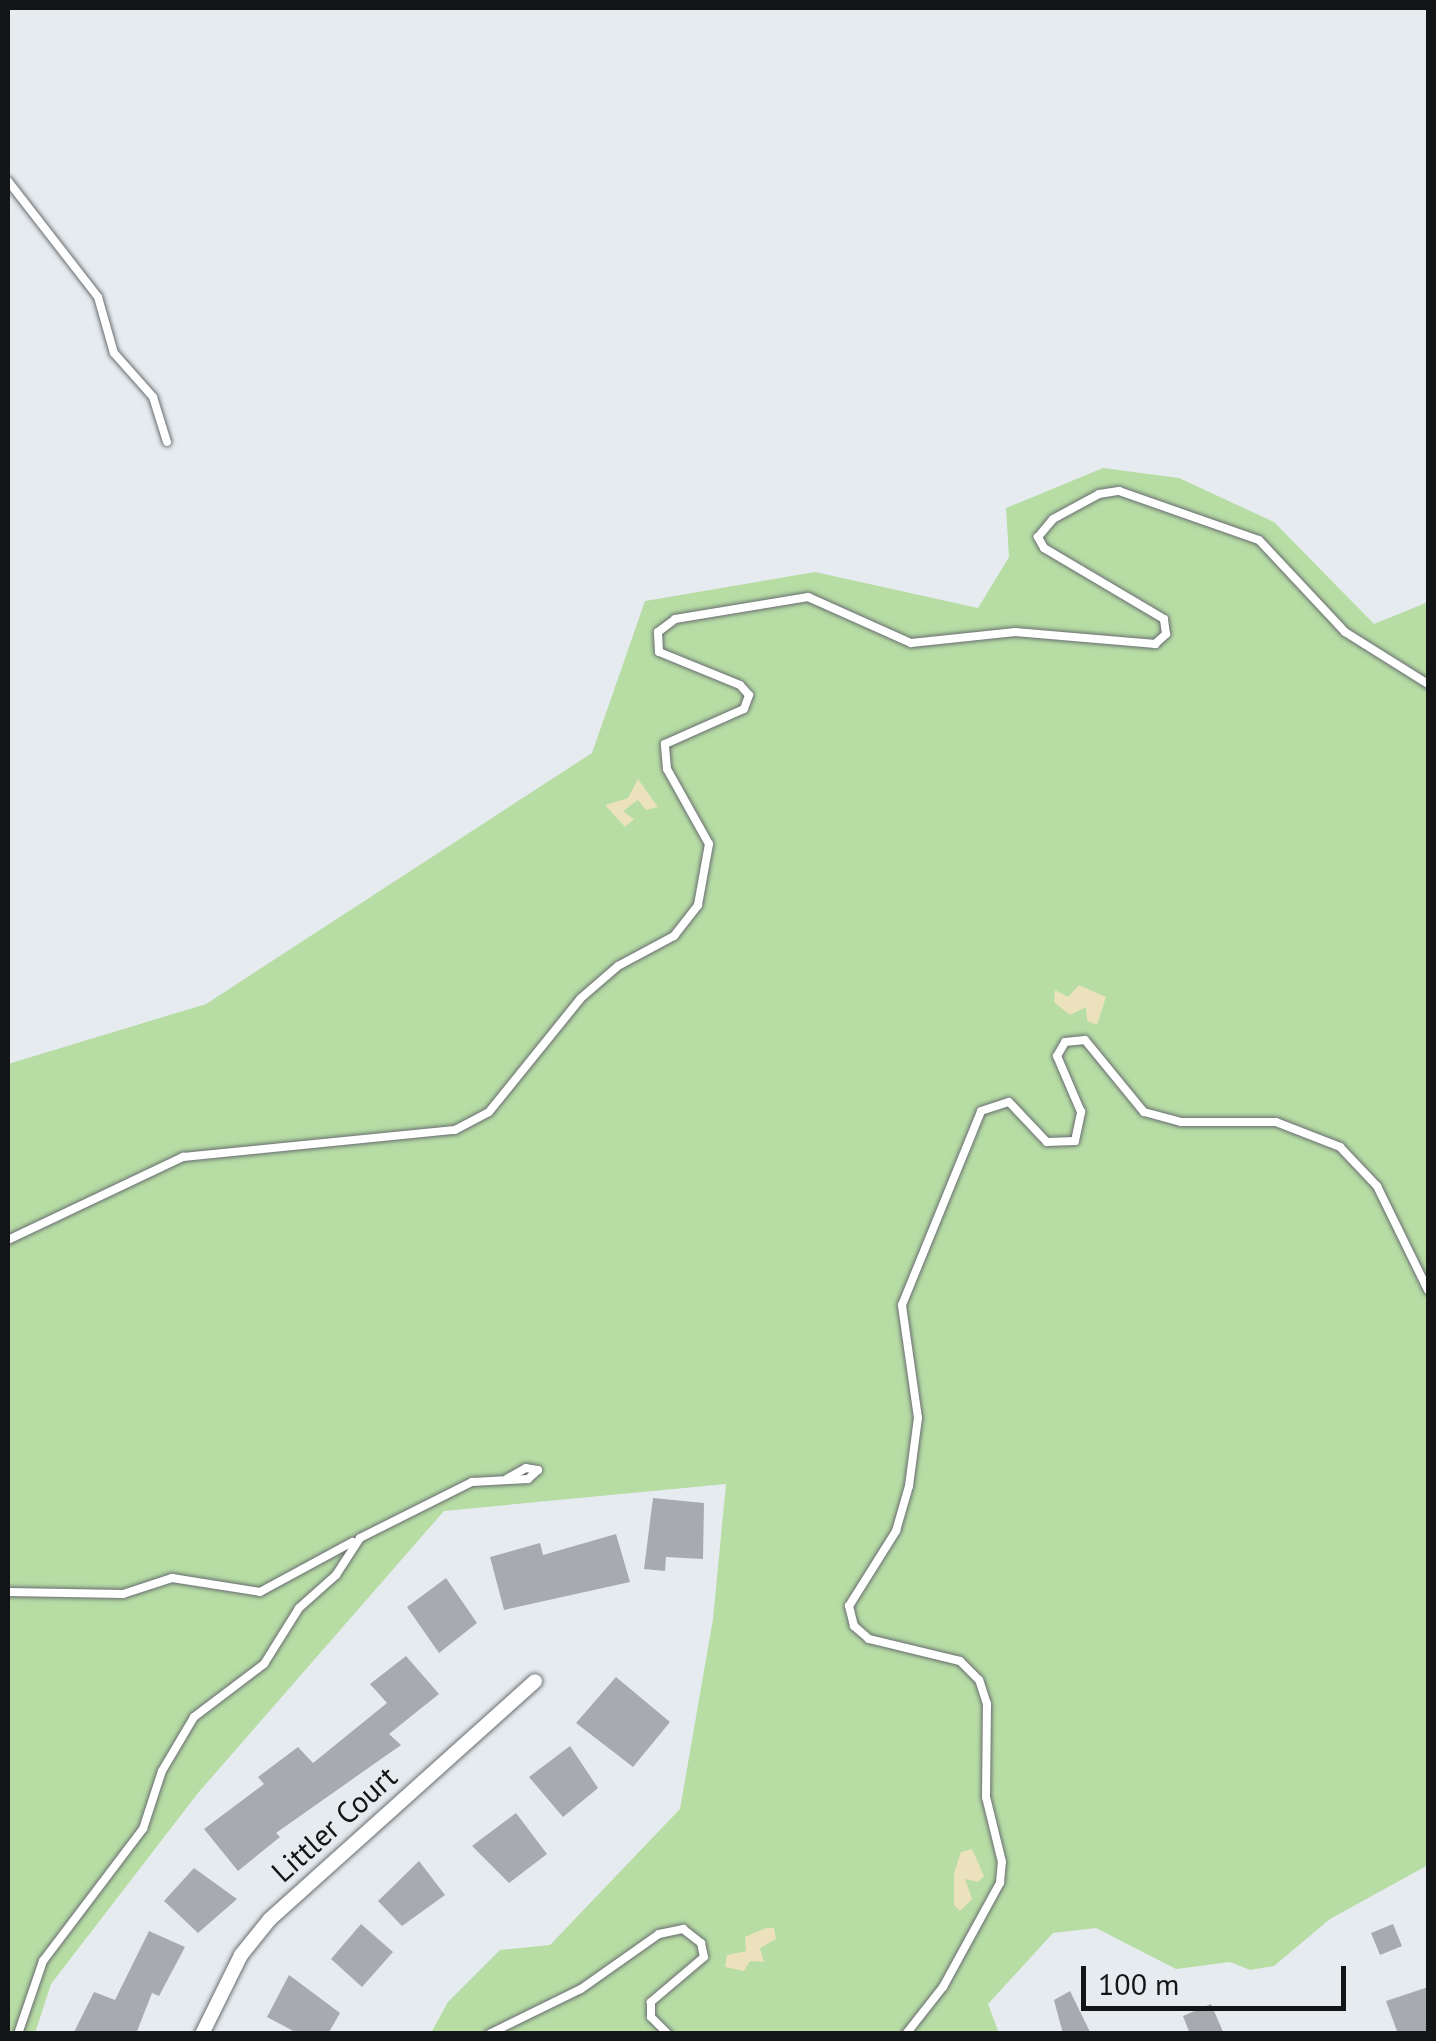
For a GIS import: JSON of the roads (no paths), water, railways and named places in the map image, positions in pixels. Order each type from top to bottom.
[{"type":"street","name":"Littler Court","points":[[202,2034],[241,1955],[270,1919],[535,1681]]},
{"type":"lane","points":[[8,181],[98,297],[114,353],[153,397],[167,442]]},
{"type":"lane","points":[[8,1240],[183,1157],[455,1130],[489,1112],[581,998],[618,966],[674,936],[698,905],[709,844],[667,769],[665,744],[744,709],[749,696],[740,686],[665,658],[656,639],[675,619],[808,597],[911,643],[941,645],[1015,632],[1155,644],[1166,634],[1164,619],[1044,548],[1038,537],[1052,519],[1099,494],[1119,491],[1259,540],[1345,632],[1428,684]]},
{"type":"lane","points":[[906,2034],[944,1988],[1000,1884],[1002,1862],[986,1797],[987,1704],[979,1680],[960,1661],[869,1639],[854,1626],[849,1606],[890,1542],[909,1486],[918,1418],[902,1305],[981,1111],[1009,1102],[1048,1142],[1075,1141],[1081,1112],[1057,1056],[1066,1042],[1085,1040],[1144,1112],[1181,1122],[1276,1122],[1340,1148],[1377,1186],[1428,1290]]},
{"type":"lane","points":[[8,1592],[124,1594],[172,1578],[260,1592],[462,1486],[508,1478]]},
{"type":"lane","points":[[18,2034],[43,1962],[143,1828],[162,1771],[188,1726],[264,1664],[299,1608],[336,1575],[360,1538]]},
{"type":"lane","points":[[489,2034],[581,1990],[660,1934],[683,1929],[701,1942],[704,1958],[651,2002],[651,2017],[668,2034]]}]
